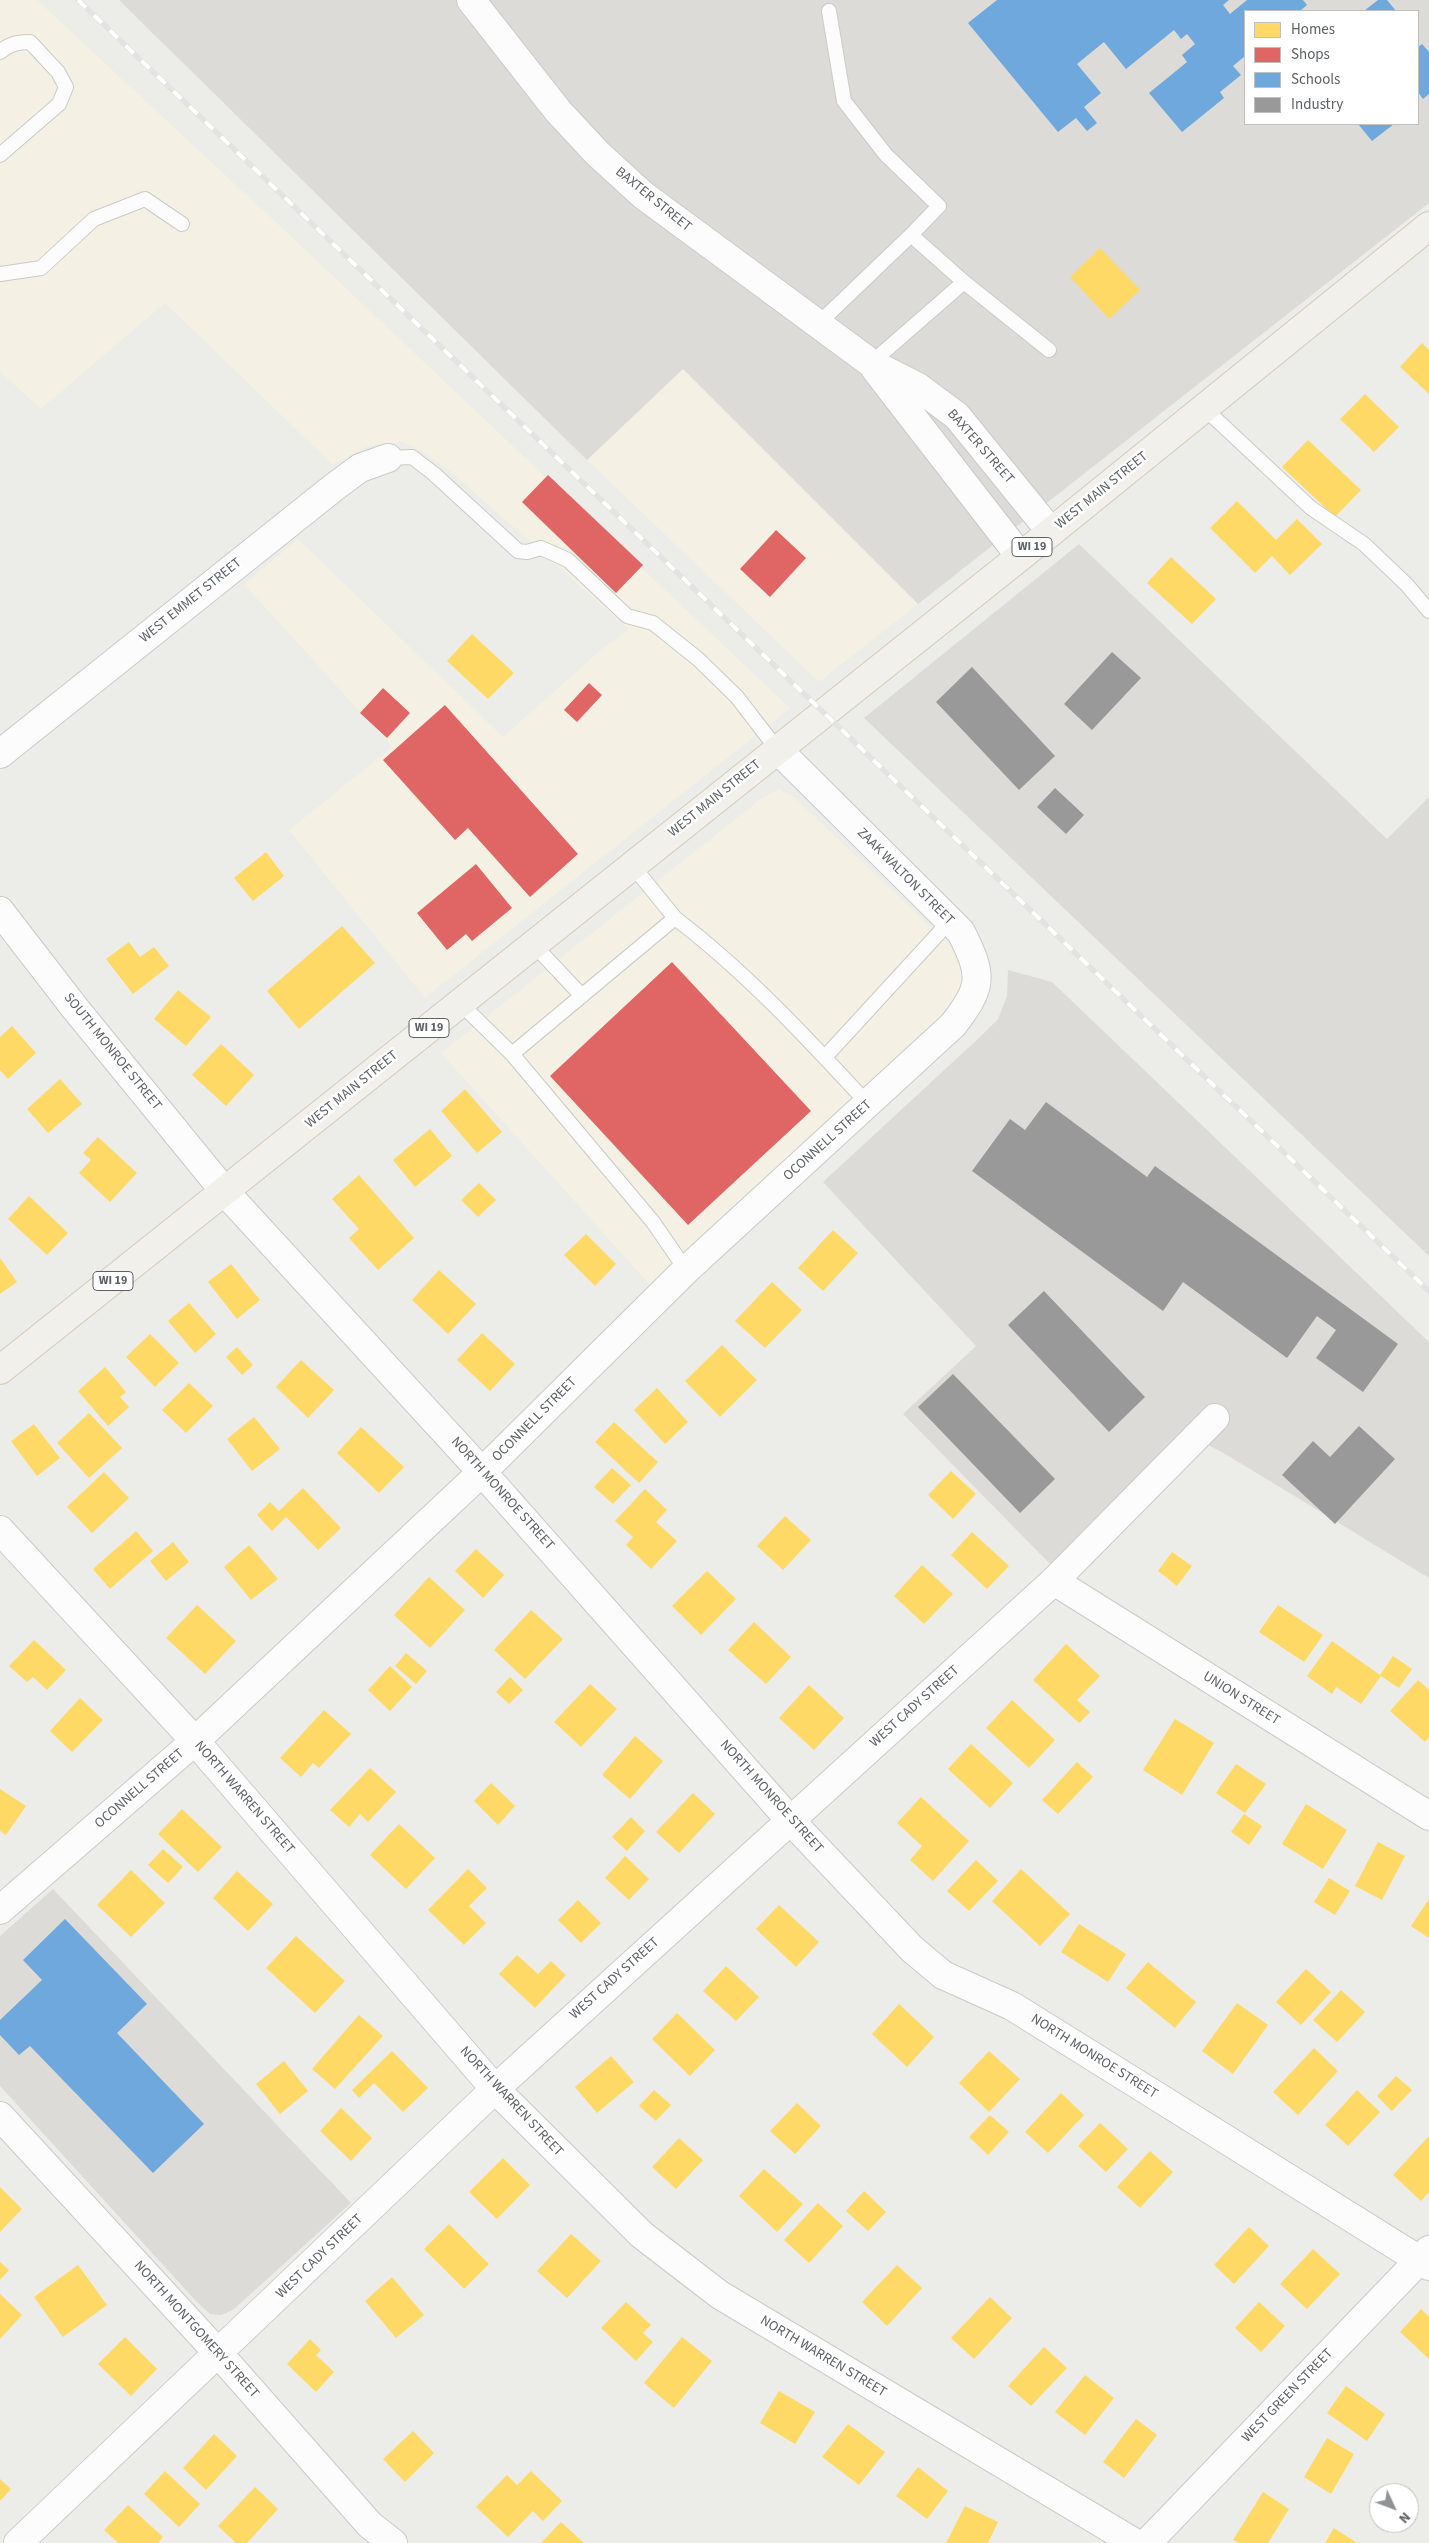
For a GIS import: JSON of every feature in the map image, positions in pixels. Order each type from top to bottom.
[{"type":"main road","name":"WEST MAIN STREET","points":[[0,1370],[1051,532],[1429,226]]},
{"type":"street","name":"BAXTER STREET","points":[[471,0],[558,111],[597,153],[643,194],[871,363],[918,387],[956,416],[1051,532]]},
{"type":"street","name":"BAXTER STREET","points":[[871,363],[1020,556]]},
{"type":"street","name":"WEST EMMET STREET","points":[[0,754],[333,488],[360,468],[388,458]]},
{"type":"street","name":"ZAAK WALTON STREET","points":[[777,750],[961,932],[976,962],[976,988],[968,1006],[954,1025]]},
{"type":"street","name":"SOUTH MONROE STREET","points":[[0,911],[74,1007],[225,1192]]},
{"type":"street","name":"OCONNELL STREET","points":[[0,1910],[195,1741],[482,1472],[686,1270],[954,1025]]},
{"type":"street","name":"NORTH MONROE STREET","points":[[225,1192],[482,1472],[790,1820],[912,1949],[943,1975],[1012,2006],[1426,2259]]},
{"type":"street","name":"WEST CADY STREET","points":[[18,2543],[219,2354],[495,2089],[1054,1581],[1215,1418]]},
{"type":"street","name":"NORTH WARREN STREET","points":[[0,1530],[195,1741],[495,2089],[642,2235],[720,2295],[1135,2543]]},
{"type":"street","name":"UNION STREET","points":[[1054,1581],[1429,1816]]},
{"type":"street","name":"NORTH MONTGOMERY STREET","points":[[0,2116],[219,2354],[370,2525],[393,2543]]},
{"type":"street","name":"WEST GREEN STREET","points":[[1146,2543],[1426,2259]]},
{"type":"lane","points":[[818,324],[939,206],[886,155],[844,101],[828,11]]},
{"type":"lane","points":[[0,52],[6,46],[18,42],[30,42],[58,72],[66,87],[59,104],[0,155]]},
{"type":"lane","points":[[0,274],[41,268],[94,219],[145,199],[182,224]]},
{"type":"lane","points":[[911,235],[964,282],[1049,350]]},
{"type":"lane","points":[[871,363],[964,282]]},
{"type":"lane","points":[[1204,408],[1311,508],[1364,544],[1407,585],[1429,611]]},
{"type":"lane","points":[[388,458],[412,457],[518,551],[527,552],[541,548],[568,560],[627,616],[653,623],[698,659],[737,697],[777,750]]},
{"type":"lane","points":[[632,865],[675,918],[705,941],[825,1057],[868,1104]]},
{"type":"lane","points":[[512,1054],[675,918]]},
{"type":"lane","points":[[825,1057],[950,921]]},
{"type":"lane","points":[[533,944],[582,996]]},
{"type":"lane","points":[[460,1004],[512,1054],[653,1222],[686,1270]]},
{"type":"shaded area","points":[[0,0],[37,0],[295,240],[790,708],[425,998],[289,830],[392,747],[244,584],[298,539],[503,737],[603,648],[629,630],[450,471],[422,451],[402,442],[377,445],[363,448],[333,465],[165,303],[41,409],[0,372]]},
{"type":"shaded area","points":[[119,0],[1429,0],[1429,203],[918,604],[683,369],[587,460]]},
{"type":"shaded area","points":[[683,369],[918,604],[819,682],[587,460]]},
{"type":"shaded area","points":[[1079,544],[1387,839],[1429,797],[1429,1256],[864,718]]},
{"type":"shaded area","points":[[779,789],[795,798],[960,955],[968,980],[951,1014],[650,1285],[441,1053],[762,798]]},
{"type":"shaded area","points":[[1008,970],[1052,982],[1429,1342],[1429,1578],[1227,1455],[1182,1431],[1050,1564],[903,1414],[976,1346],[823,1182],[998,1019],[1007,996]]},
{"type":"shaded area","points":[[53,1889],[351,2203],[233,2310],[221,2315],[210,2314],[195,2300],[0,2086],[0,1936]]},
{"type":"building: Homes","points":[[1100,248],[1140,290],[1109,319],[1070,277]]},
{"type":"building: Homes","points":[[1422,343],[1429,350],[1429,394],[1400,367]]},
{"type":"building: Homes","points":[[1365,394],[1399,427],[1374,452],[1340,419]]},
{"type":"building: Homes","points":[[1308,440],[1361,490],[1335,517],[1282,467]]},
{"type":"building: Homes","points":[[1237,501],[1276,540],[1297,519],[1322,544],[1290,575],[1272,556],[1255,573],[1210,528]]},
{"type":"building: Homes","points":[[1171,557],[1216,599],[1192,624],[1147,583]]},
{"type":"building: Homes","points":[[472,634],[514,673],[488,699],[447,661]]},
{"type":"building: Homes","points":[[266,852],[284,876],[253,901],[234,878]]},
{"type":"building: Homes","points":[[342,926],[375,963],[299,1029],[267,991]]},
{"type":"building: Homes","points":[[129,942],[140,957],[154,947],[169,966],[133,994],[106,959]]},
{"type":"building: Homes","points":[[178,990],[211,1017],[186,1046],[154,1019]]},
{"type":"building: Homes","points":[[12,1026],[36,1053],[8,1079],[0,1070],[0,1037]]},
{"type":"building: Homes","points":[[221,1044],[254,1075],[226,1106],[192,1075]]},
{"type":"building: Homes","points":[[60,1079],[82,1104],[48,1133],[27,1109]]},
{"type":"building: Homes","points":[[465,1089],[502,1132],[477,1153],[441,1111]]},
{"type":"building: Homes","points":[[430,1129],[452,1156],[415,1187],[393,1160]]},
{"type":"building: Homes","points":[[98,1137],[137,1173],[110,1202],[79,1173],[91,1160],[83,1153]]},
{"type":"building: Homes","points":[[359,1175],[414,1238],[378,1270],[349,1238],[359,1229],[332,1199]]},
{"type":"building: Homes","points":[[479,1183],[496,1200],[478,1217],[461,1200]]},
{"type":"building: Homes","points":[[29,1196],[68,1233],[47,1255],[8,1219]]},
{"type":"building: Homes","points":[[833,1230],[858,1253],[823,1291],[798,1268]]},
{"type":"building: Homes","points":[[586,1234],[616,1264],[595,1286],[564,1255]]},
{"type":"building: Homes","points":[[0,1258],[17,1282],[0,1294]]},
{"type":"building: Homes","points":[[231,1264],[260,1300],[237,1319],[208,1282]]},
{"type":"building: Homes","points":[[439,1270],[476,1304],[448,1334],[412,1300]]},
{"type":"building: Homes","points":[[772,1282],[802,1310],[765,1348],[735,1321]]},
{"type":"building: Homes","points":[[189,1303],[216,1334],[195,1353],[168,1321]]},
{"type":"building: Homes","points":[[482,1333],[515,1364],[490,1391],[457,1360]]},
{"type":"building: Homes","points":[[150,1334],[179,1363],[155,1387],[126,1357]]},
{"type":"building: Homes","points":[[722,1345],[757,1380],[720,1417],[685,1381]]},
{"type":"building: Homes","points":[[237,1347],[253,1365],[242,1375],[226,1357]]},
{"type":"building: Homes","points":[[301,1360],[334,1390],[308,1418],[276,1387]]},
{"type":"building: Homes","points":[[105,1367],[126,1392],[120,1397],[129,1407],[108,1426],[78,1391]]},
{"type":"building: Homes","points":[[189,1383],[213,1406],[186,1433],[162,1410]]},
{"type":"building: Homes","points":[[657,1388],[688,1422],[665,1444],[634,1410]]},
{"type":"building: Homes","points":[[89,1413],[122,1448],[89,1478],[57,1443]]},
{"type":"building: Homes","points":[[254,1417],[280,1449],[252,1471],[227,1439]]},
{"type":"building: Homes","points":[[614,1422],[658,1462],[639,1483],[595,1442]]},
{"type":"building: Homes","points":[[34,1424],[60,1458],[37,1476],[11,1441]]},
{"type":"building: Homes","points":[[361,1427],[404,1467],[379,1493],[337,1453]]},
{"type":"building: Homes","points":[[612,1468],[631,1485],[613,1504],[594,1487]]},
{"type":"building: Homes","points":[[951,1471],[976,1494],[953,1519],[928,1495]]},
{"type":"building: Homes","points":[[104,1472],[129,1498],[92,1533],[67,1507]]},
{"type":"building: Homes","points":[[303,1488],[341,1528],[318,1550],[286,1517],[272,1531],[257,1515],[270,1502],[279,1511]]},
{"type":"building: Homes","points":[[645,1489],[667,1510],[656,1522],[677,1541],[651,1569],[626,1545],[633,1537],[615,1521]]},
{"type":"building: Homes","points":[[785,1516],[811,1540],[783,1570],[757,1546]]},
{"type":"building: Homes","points":[[136,1531],[153,1551],[110,1589],[93,1569]]},
{"type":"building: Homes","points":[[972,1532],[1009,1566],[987,1589],[951,1555]]},
{"type":"building: Homes","points":[[173,1542],[189,1562],[166,1581],[150,1561]]},
{"type":"building: Homes","points":[[249,1545],[278,1579],[251,1600],[224,1567]]},
{"type":"building: Homes","points":[[476,1549],[504,1575],[483,1598],[455,1571]]},
{"type":"building: Homes","points":[[1172,1552],[1192,1566],[1177,1586],[1158,1571]]},
{"type":"building: Homes","points":[[922,1565],[953,1594],[924,1624],[894,1596]]},
{"type":"building: Homes","points":[[707,1571],[736,1599],[701,1635],[672,1606]]},
{"type":"building: Homes","points":[[429,1577],[465,1610],[430,1648],[394,1615]]},
{"type":"building: Homes","points":[[197,1605],[236,1641],[205,1674],[166,1638]]},
{"type":"building: Homes","points":[[1278,1605],[1323,1635],[1304,1662],[1259,1632]]},
{"type":"building: Homes","points":[[531,1610],[563,1639],[525,1679],[494,1650]]},
{"type":"building: Homes","points":[[754,1622],[791,1657],[766,1684],[728,1650]]},
{"type":"building: Homes","points":[[34,1640],[66,1670],[47,1690],[33,1677],[27,1682],[9,1666]]},
{"type":"building: Homes","points":[[1332,1641],[1380,1675],[1393,1656],[1412,1669],[1399,1688],[1381,1676],[1361,1704],[1336,1687],[1332,1694],[1307,1676]]},
{"type":"building: Homes","points":[[1066,1644],[1100,1676],[1077,1700],[1090,1712],[1079,1723],[1033,1680]]},
{"type":"building: Homes","points":[[406,1653],[427,1671],[416,1684],[395,1666]]},
{"type":"building: Homes","points":[[390,1666],[412,1687],[390,1711],[368,1690]]},
{"type":"building: Homes","points":[[510,1677],[523,1690],[509,1704],[496,1692]]},
{"type":"building: Homes","points":[[1418,1680],[1429,1690],[1429,1737],[1425,1742],[1390,1711]]},
{"type":"building: Homes","points":[[590,1684],[617,1709],[581,1747],[554,1722]]},
{"type":"building: Homes","points":[[809,1685],[844,1718],[814,1750],[779,1718]]},
{"type":"building: Homes","points":[[80,1698],[103,1720],[72,1752],[50,1731]]},
{"type":"building: Homes","points":[[1012,1700],[1055,1740],[1029,1768],[986,1728]]},
{"type":"building: Homes","points":[[324,1710],[351,1734],[319,1768],[313,1763],[301,1777],[280,1758]]},
{"type":"building: Homes","points":[[1175,1719],[1214,1743],[1182,1795],[1143,1770]]},
{"type":"building: Homes","points":[[635,1736],[663,1761],[630,1799],[602,1775]]},
{"type":"building: Homes","points":[[971,1744],[1013,1783],[990,1808],[948,1769]]},
{"type":"building: Homes","points":[[1077,1762],[1093,1777],[1058,1814],[1042,1800]]},
{"type":"building: Homes","points":[[1236,1764],[1266,1784],[1245,1813],[1216,1793]]},
{"type":"building: Homes","points":[[370,1768],[396,1792],[368,1822],[360,1814],[349,1827],[330,1810]]},
{"type":"building: Homes","points":[[491,1783],[515,1806],[498,1825],[474,1801]]},
{"type":"building: Homes","points":[[0,1789],[26,1806],[6,1835],[0,1831]]},
{"type":"building: Homes","points":[[693,1793],[715,1814],[679,1853],[656,1832]]},
{"type":"building: Homes","points":[[921,1797],[969,1841],[933,1881],[910,1860],[922,1846],[897,1823]]},
{"type":"building: Homes","points":[[1306,1804],[1347,1830],[1323,1869],[1282,1844]]},
{"type":"building: Homes","points":[[182,1809],[222,1847],[198,1872],[158,1834]]},
{"type":"building: Homes","points":[[1244,1814],[1262,1826],[1249,1845],[1231,1832]]},
{"type":"building: Homes","points":[[631,1817],[645,1831],[627,1851],[612,1837]]},
{"type":"building: Homes","points":[[399,1824],[435,1858],[406,1889],[370,1855]]},
{"type":"building: Homes","points":[[1378,1842],[1405,1856],[1382,1900],[1355,1886]]},
{"type":"building: Homes","points":[[163,1849],[183,1867],[168,1883],[148,1865]]},
{"type":"building: Homes","points":[[625,1856],[649,1879],[629,1900],[605,1878]]},
{"type":"building: Homes","points":[[976,1860],[998,1881],[969,1911],[947,1891]]},
{"type":"building: Homes","points":[[468,1869],[487,1888],[469,1906],[486,1923],[464,1945],[428,1910]]},
{"type":"building: Homes","points":[[1021,1869],[1070,1914],[1040,1946],[992,1901]]},
{"type":"building: Homes","points":[[131,1870],[165,1903],[131,1937],[97,1905]]},
{"type":"building: Homes","points":[[237,1871],[273,1904],[248,1931],[213,1898]]},
{"type":"building: Homes","points":[[1329,1878],[1350,1891],[1335,1915],[1314,1902]]},
{"type":"building: Homes","points":[[1429,1899],[1429,1938],[1411,1926]]},
{"type":"building: Homes","points":[[578,1900],[601,1923],[581,1943],[558,1920]]},
{"type":"building: Homes","points":[[779,1905],[819,1942],[796,1967],[756,1929]]},
{"type":"building: Homes","points":[[1079,1924],[1126,1954],[1108,1982],[1061,1952]]},
{"type":"building: Homes","points":[[296,1936],[345,1981],[315,2013],[266,1968]]},
{"type":"building: Homes","points":[[517,1955],[538,1974],[551,1961],[566,1975],[535,2008],[499,1974]]},
{"type":"building: Homes","points":[[1148,1962],[1196,2002],[1175,2028],[1126,1988]]},
{"type":"building: Homes","points":[[726,1966],[759,1997],[736,2021],[703,1991]]},
{"type":"building: Homes","points":[[1306,1969],[1331,1992],[1301,2025],[1276,2002]]},
{"type":"building: Homes","points":[[1341,1990],[1365,2012],[1337,2042],[1313,2020]]},
{"type":"building: Homes","points":[[1237,2003],[1268,2025],[1233,2074],[1202,2051]]},
{"type":"building: Homes","points":[[899,2004],[934,2037],[907,2067],[872,2034]]},
{"type":"building: Homes","points":[[677,2013],[715,2050],[690,2076],[652,2039]]},
{"type":"building: Homes","points":[[359,2015],[383,2036],[335,2089],[312,2069]]},
{"type":"building: Homes","points":[[1314,2048],[1338,2071],[1298,2115],[1273,2092]]},
{"type":"building: Homes","points":[[392,2051],[428,2088],[403,2112],[374,2083],[359,2098],[352,2090]]},
{"type":"building: Homes","points":[[989,2051],[1020,2079],[989,2112],[959,2083]]},
{"type":"building: Homes","points":[[611,2056],[634,2082],[597,2113],[575,2087]]},
{"type":"building: Homes","points":[[284,2061],[308,2091],[280,2114],[256,2084]]},
{"type":"building: Homes","points":[[1396,2076],[1412,2090],[1392,2111],[1377,2096]]},
{"type":"building: Homes","points":[[654,2090],[671,2105],[656,2121],[639,2106]]},
{"type":"building: Homes","points":[[1357,2090],[1380,2112],[1348,2146],[1325,2125]]},
{"type":"building: Homes","points":[[1061,2093],[1084,2115],[1048,2153],[1025,2132]]},
{"type":"building: Homes","points":[[797,2103],[821,2126],[795,2154],[770,2131]]},
{"type":"building: Homes","points":[[341,2108],[372,2138],[351,2161],[320,2131]]},
{"type":"building: Homes","points":[[990,2115],[1009,2132],[988,2155],[969,2137]]},
{"type":"building: Homes","points":[[1100,2123],[1128,2149],[1106,2172],[1078,2146]]},
{"type":"building: Homes","points":[[1429,2136],[1429,2192],[1421,2201],[1393,2175]]},
{"type":"building: Homes","points":[[679,2138],[703,2160],[676,2189],[652,2167]]},
{"type":"building: Homes","points":[[1150,2151],[1173,2172],[1140,2208],[1117,2187]]},
{"type":"building: Homes","points":[[503,2158],[530,2185],[497,2219],[469,2192]]},
{"type":"building: Homes","points":[[764,2169],[803,2204],[777,2232],[739,2196]]},
{"type":"building: Homes","points":[[0,2187],[22,2209],[0,2232]]},
{"type":"building: Homes","points":[[864,2191],[886,2212],[868,2231],[846,2211]]},
{"type":"building: Homes","points":[[818,2203],[843,2226],[809,2263],[784,2240]]},
{"type":"building: Homes","points":[[449,2224],[489,2264],[464,2289],[424,2249]]},
{"type":"building: Homes","points":[[1249,2227],[1269,2246],[1234,2284],[1214,2265]]},
{"type":"building: Homes","points":[[571,2234],[601,2261],[567,2298],[537,2271]]},
{"type":"building: Homes","points":[[1313,2249],[1340,2274],[1307,2309],[1280,2284]]},
{"type":"building: Homes","points":[[0,2262],[9,2270],[0,2280]]},
{"type":"building: Homes","points":[[78,2265],[107,2305],[63,2337],[34,2297]]},
{"type":"building: Homes","points":[[897,2265],[922,2288],[887,2326],[862,2302]]},
{"type":"building: Homes","points":[[392,2277],[424,2315],[396,2338],[365,2301]]},
{"type":"building: Homes","points":[[0,2294],[22,2315],[0,2339]]},
{"type":"building: Homes","points":[[990,2297],[1012,2318],[974,2359],[951,2338]]},
{"type":"building: Homes","points":[[626,2302],[651,2325],[643,2333],[653,2342],[636,2361],[601,2328]]},
{"type":"building: Homes","points":[[1259,2302],[1285,2326],[1261,2352],[1235,2328]]},
{"type":"building: Homes","points":[[1421,2309],[1429,2317],[1429,2359],[1400,2332]]},
{"type":"building: Homes","points":[[125,2337],[157,2369],[131,2396],[98,2364]]},
{"type":"building: Homes","points":[[682,2337],[712,2361],[674,2408],[644,2383]]},
{"type":"building: Homes","points":[[310,2339],[321,2350],[316,2355],[334,2372],[316,2392],[287,2364]]},
{"type":"building: Homes","points":[[1044,2347],[1067,2368],[1031,2406],[1008,2386]]},
{"type":"building: Homes","points":[[1085,2375],[1114,2398],[1085,2435],[1055,2412]]},
{"type":"building: Homes","points":[[1346,2386],[1385,2414],[1367,2441],[1327,2413]]},
{"type":"building: Homes","points":[[779,2391],[815,2412],[795,2444],[760,2423]]},
{"type":"building: Homes","points":[[1136,2419],[1157,2435],[1124,2478],[1103,2462]]},
{"type":"building: Homes","points":[[848,2424],[885,2452],[859,2485],[822,2457]]},
{"type":"building: Homes","points":[[413,2431],[434,2453],[405,2482],[383,2459]]},
{"type":"building: Homes","points":[[214,2434],[237,2456],[206,2490],[183,2468]]},
{"type":"building: Homes","points":[[1327,2438],[1354,2454],[1331,2494],[1304,2477]]},
{"type":"building: Homes","points":[[918,2467],[948,2491],[927,2519],[896,2496]]},
{"type":"building: Homes","points":[[165,2471],[200,2504],[179,2527],[144,2494]]},
{"type":"building: Homes","points":[[531,2471],[562,2501],[543,2521],[533,2511],[508,2537],[476,2507],[507,2475],[517,2485]]},
{"type":"building: Homes","points":[[0,2479],[11,2489],[0,2501]]},
{"type":"building: Homes","points":[[255,2487],[278,2509],[247,2543],[236,2543],[218,2526]]},
{"type":"building: Homes","points":[[1263,2492],[1289,2509],[1268,2543],[1239,2543],[1233,2540]]},
{"type":"building: Homes","points":[[128,2505],[163,2537],[158,2543],[118,2543],[104,2530]]},
{"type":"building: Homes","points":[[965,2506],[998,2522],[988,2543],[946,2543]]},
{"type":"building: Homes","points":[[561,2522],[584,2543],[541,2543]]},
{"type":"building: Homes","points":[[1334,2528],[1357,2543],[1325,2543]]},
{"type":"building: Shops","points":[[548,475],[643,565],[616,593],[522,502]]},
{"type":"building: Shops","points":[[776,530],[806,558],[770,597],[740,569]]},
{"type":"building: Shops","points":[[589,683],[602,695],[577,722],[564,710]]},
{"type":"building: Shops","points":[[383,688],[410,713],[387,738],[360,713]]},
{"type":"building: Shops","points":[[445,705],[578,854],[530,897],[468,828],[455,840],[383,760]]},
{"type":"building: Shops","points":[[476,864],[512,908],[472,941],[466,934],[447,950],[417,913]]},
{"type":"building: Shops","points":[[672,962],[811,1111],[688,1225],[550,1076]]},
{"type":"building: Schools","points":[[997,0],[1229,0],[1223,5],[1230,14],[1247,0],[1303,0],[1307,5],[1301,10],[1244,10],[1244,57],[1233,66],[1241,75],[1220,92],[1224,98],[1182,132],[1149,93],[1187,62],[1182,55],[1195,44],[1187,34],[1181,39],[1174,30],[1126,69],[1104,42],[1077,64],[1101,93],[1084,107],[1097,123],[1087,131],[1076,118],[1058,132],[968,23]]},
{"type":"building: Schools","points":[[1378,0],[1387,0],[1395,10],[1365,10]]},
{"type":"building: Schools","points":[[1422,44],[1429,52],[1429,94],[1423,99],[1419,93],[1419,46]]},
{"type":"building: Schools","points":[[1359,125],[1393,125],[1372,141]]},
{"type":"building: Schools","points":[[65,1919],[147,2004],[117,2033],[204,2124],[153,2173],[30,2046],[19,2055],[0,2035],[0,2020],[42,1980],[23,1960]]},
{"type":"building: Industry","points":[[1112,652],[1141,678],[1092,730],[1064,704]]},
{"type":"building: Industry","points":[[972,667],[1055,756],[1019,790],[936,702]]},
{"type":"building: Industry","points":[[1055,788],[1084,815],[1066,834],[1037,807]]},
{"type":"building: Industry","points":[[1046,1102],[1147,1177],[1155,1166],[1398,1344],[1363,1392],[1316,1358],[1336,1330],[1317,1316],[1287,1358],[1183,1282],[1163,1311],[972,1171],[1010,1119],[1025,1130]]},
{"type":"building: Industry","points":[[1044,1291],[1145,1397],[1109,1432],[1008,1325]]},
{"type":"building: Industry","points":[[953,1374],[1055,1479],[1020,1513],[918,1407]]},
{"type":"building: Industry","points":[[1359,1426],[1395,1459],[1335,1524],[1282,1475],[1313,1441],[1330,1457]]},
{"type":"railway","points":[[78,0],[1429,1291]]}]
